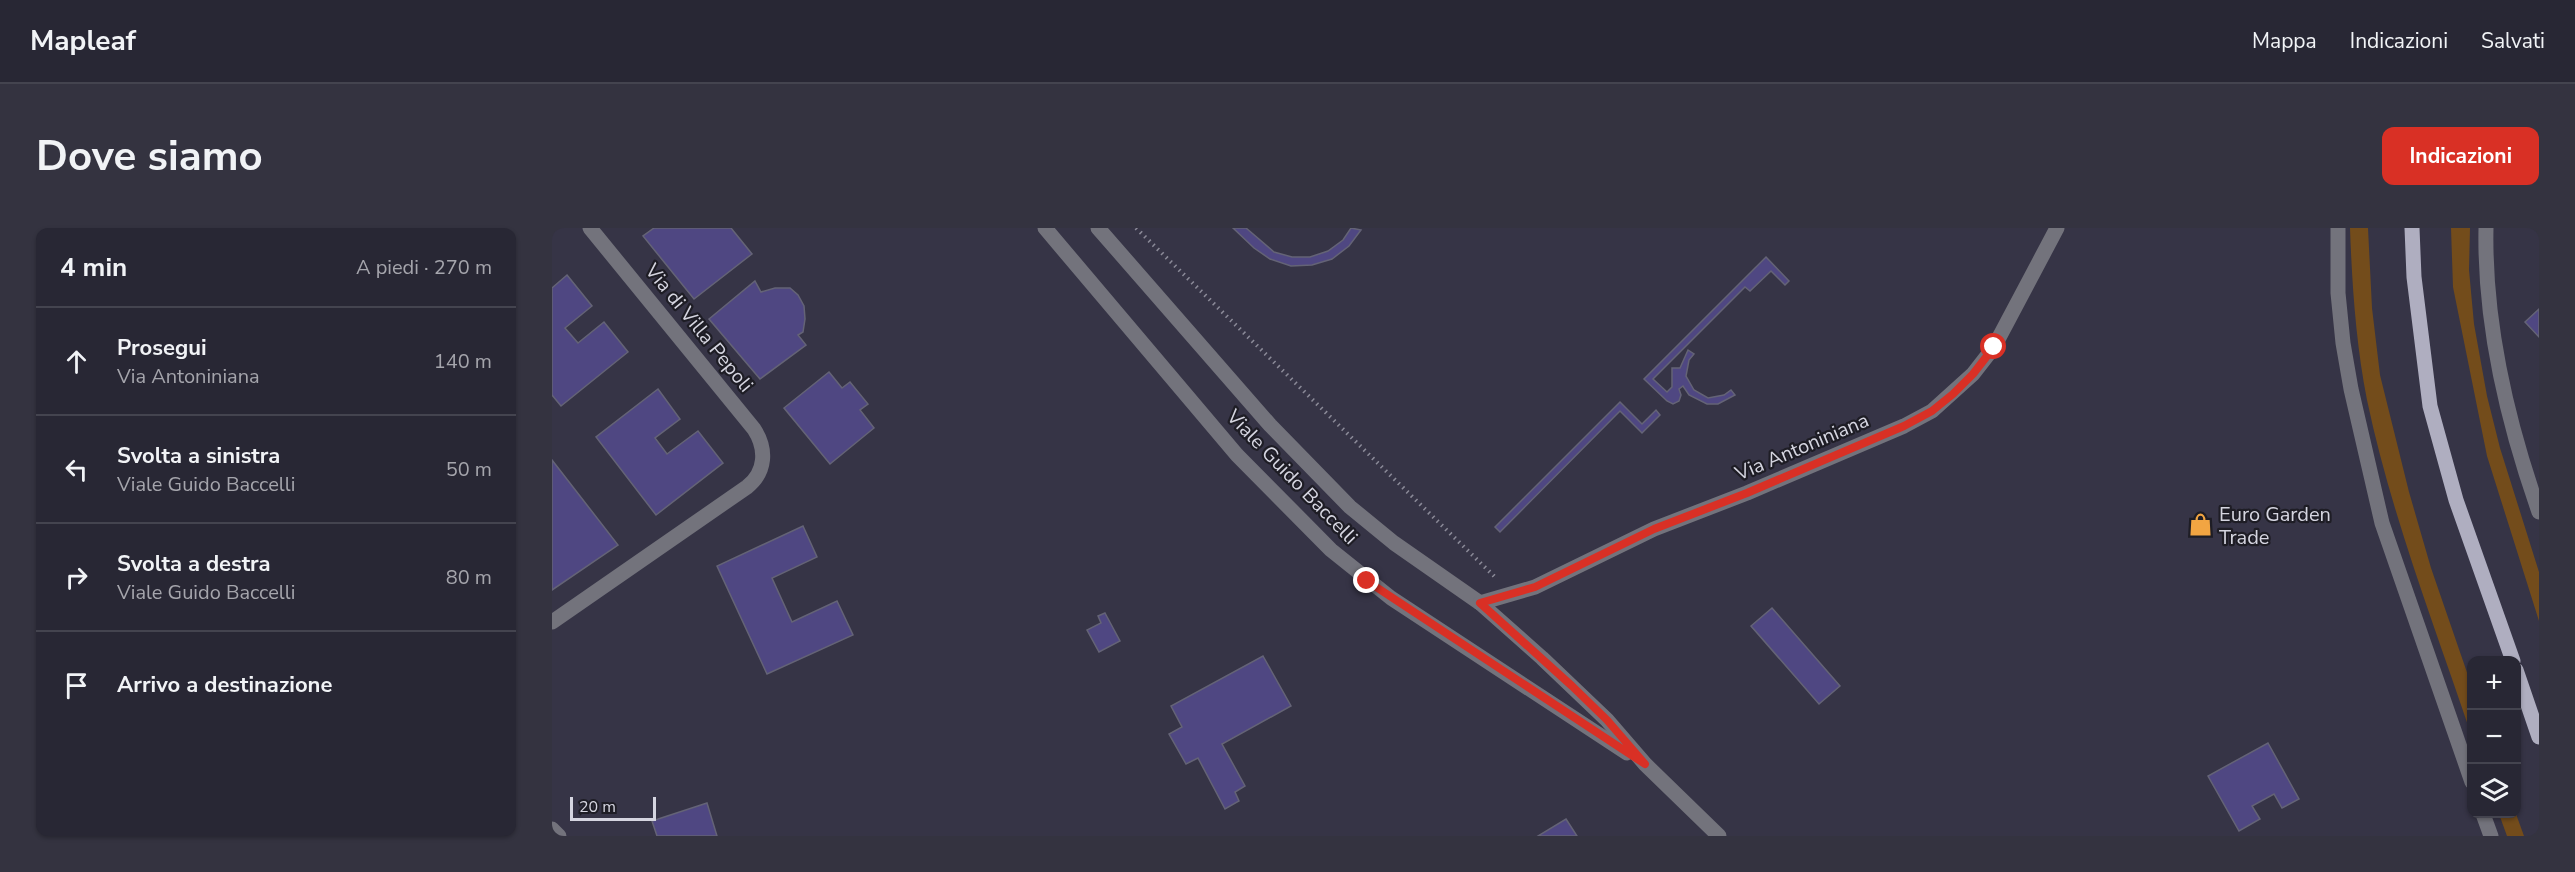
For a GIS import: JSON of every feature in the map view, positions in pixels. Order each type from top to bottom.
[{"type":"main road","points":[[2412,228],[2414,277],[2430,406],[2456,500],[2512,656]]},
{"type":"main road","points":[[2521,682],[2539,737]]},
{"type":"street","name":"Via di Villa Pepoli","points":[[552,622],[747,487],[757,477],[763,461],[760,442],[754,429],[590,228]]},
{"type":"street","name":"Viale Guido Baccelli","points":[[1045,228],[1237,455],[1331,550],[1391,598],[1645,764]]},
{"type":"street","name":"Viale Guido Baccelli","points":[[1098,228],[1263,417],[1350,507],[1394,543],[1480,603],[1607,720],[1645,764],[1719,836]]},
{"type":"street","name":"Via Antoniniana","points":[[1480,603],[1535,587],[1654,529],[1747,493],[1904,426],[1932,411],[1973,374],[1994,347],[2057,228]]},
{"type":"street","points":[[2338,228],[2338,293],[2343,343],[2351,389],[2382,523],[2467,768]]},
{"type":"street","points":[[2486,228],[2488,305],[2504,392],[2539,512]]},
{"type":"street","points":[[2485,818],[2491,836]]},
{"type":"street","points":[[552,829],[559,836]]},
{"type":"path","points":[[1136,228],[1501,582],[1535,587]]},
{"type":"shaded area","points":[[2350,228],[2368,228],[2372,308],[2380,375],[2409,492],[2431,568],[2467,672],[2467,722],[2388,485],[2367,400],[2353,293]]},
{"type":"shaded area","points":[[2451,228],[2470,228],[2469,270],[2474,324],[2487,396],[2500,448],[2539,572],[2539,621],[2487,456],[2453,287]]},
{"type":"shaded area","points":[[2500,818],[2517,818],[2524,836],[2507,836]]},
{"type":"building","points":[[654,228],[731,228],[752,254],[694,299],[643,236]]},
{"type":"building","points":[[1233,228],[1246,228],[1274,252],[1292,257],[1310,257],[1328,251],[1343,240],[1351,228],[1361,230],[1349,246],[1332,259],[1312,265],[1291,266],[1270,259],[1254,248]]},
{"type":"building","points":[[1766,257],[1789,281],[1785,285],[1771,271],[1750,291],[1745,287],[1653,379],[1667,392],[1672,387],[1672,368],[1680,368],[1688,350],[1694,354],[1689,360],[1686,376],[1694,390],[1708,398],[1724,395],[1731,390],[1735,395],[1718,404],[1707,404],[1689,395],[1683,386],[1679,389],[1681,395],[1679,401],[1673,404],[1667,401],[1644,379]]},
{"type":"building","points":[[567,275],[592,306],[565,328],[578,343],[604,322],[628,352],[561,406],[552,395],[552,288]]},
{"type":"building","points":[[755,281],[761,292],[775,288],[790,288],[798,295],[804,306],[805,319],[803,332],[798,335],[806,345],[760,379],[709,319]]},
{"type":"building","points":[[2539,309],[2539,337],[2525,322]]},
{"type":"building","points":[[829,372],[842,388],[850,382],[868,404],[860,410],[874,428],[830,464],[784,408]]},
{"type":"building","points":[[658,389],[680,419],[655,438],[667,454],[698,431],[723,463],[656,515],[596,437]]},
{"type":"building","points":[[1620,402],[1642,424],[1656,410],[1660,415],[1642,433],[1620,411],[1500,532],[1495,527]]},
{"type":"building","points":[[552,460],[618,545],[552,590]]},
{"type":"building","points":[[803,526],[817,557],[772,578],[792,622],[837,601],[853,635],[767,674],[717,566]]},
{"type":"building","points":[[1772,608],[1840,686],[1819,704],[1751,626]]},
{"type":"building","points":[[1105,613],[1120,641],[1099,652],[1087,630],[1101,623],[1098,616]]},
{"type":"building","points":[[1263,656],[1291,706],[1222,744],[1245,786],[1235,792],[1239,801],[1225,809],[1198,758],[1186,764],[1169,734],[1182,727],[1171,706]]},
{"type":"building","points":[[2268,743],[2299,799],[2282,808],[2274,794],[2252,806],[2260,819],[2239,831],[2208,776]]},
{"type":"building","points":[[707,803],[717,836],[657,836],[652,821]]},
{"type":"building","points":[[1566,819],[1577,836],[1538,836]]},
{"type":"place","name":"Euro Garden Trade","points":[[2201,525]]},
{"type":"route","points":[[1367,581],[1645,764],[1607,720],[1480,603],[1535,587],[1589,563],[1654,529],[1747,493],[1904,426],[1932,411],[1953,394],[1983,363],[1994,347]]}]
